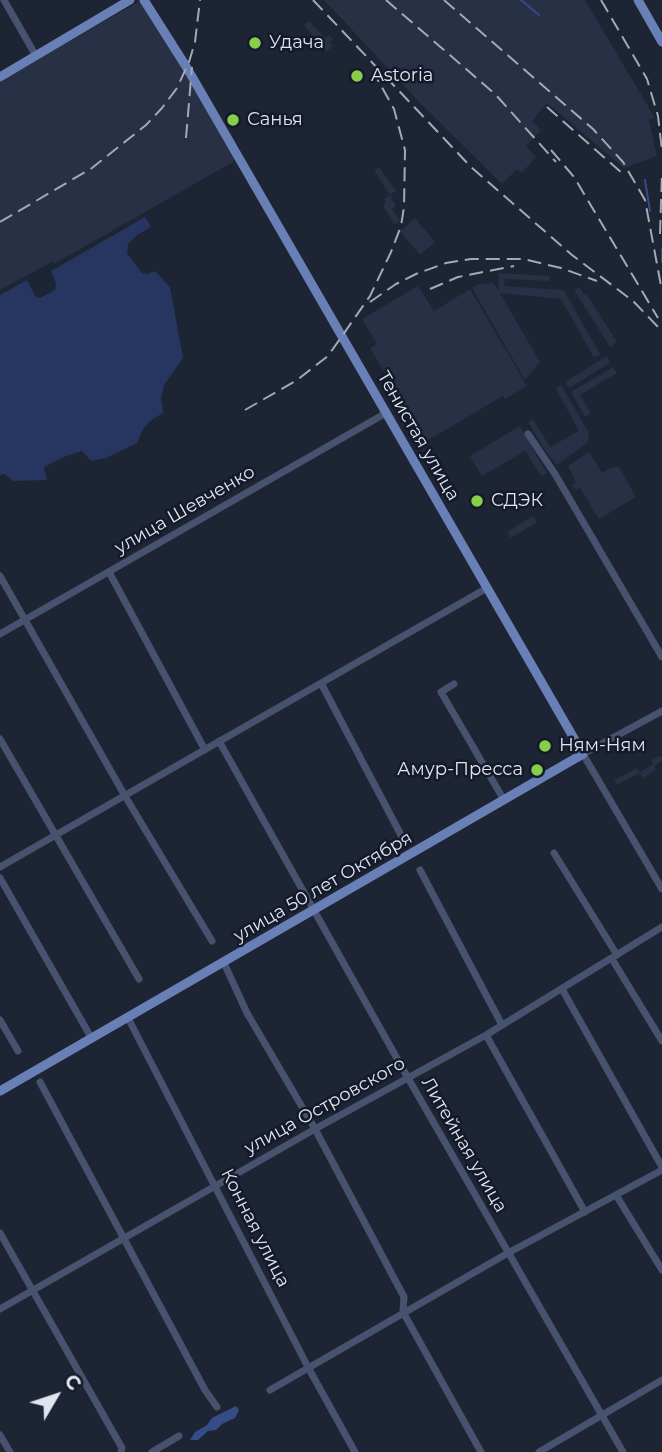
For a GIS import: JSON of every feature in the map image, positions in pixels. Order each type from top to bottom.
[{"type":"main road","points":[[0,77],[130,0]]},
{"type":"main road","name":"Тенистая улица","points":[[144,0],[193,79],[583,754]]},
{"type":"main road","points":[[638,0],[662,42]]},
{"type":"main road","name":"улица 50 лет Октября","points":[[0,1091],[583,754]]},
{"type":"street","points":[[4,0],[36,56]]},
{"type":"street","name":"улица Шевченко","points":[[0,634],[386,413]]},
{"type":"street","points":[[528,434],[555,474],[662,657]]},
{"type":"street","points":[[109,572],[205,750]]},
{"type":"street","points":[[0,576],[125,796],[212,941]]},
{"type":"street","points":[[0,867],[487,588]]},
{"type":"street","points":[[321,683],[402,837]]},
{"type":"street","points":[[454,684],[441,692],[505,800]]},
{"type":"street","name":"улица 50 лет Октября","points":[[583,754],[662,711]]},
{"type":"street","points":[[0,739],[139,979]]},
{"type":"street","name":"Литейная улица","points":[[219,741],[408,1078],[623,1452]]},
{"type":"street","name":"Тенистая улица","points":[[583,754],[662,889]]},
{"type":"street","points":[[554,853],[662,1041]]},
{"type":"street","points":[[420,870],[502,1025]]},
{"type":"street","points":[[0,878],[92,1039]]},
{"type":"street","name":"улица Островского","points":[[0,1309],[486,1035],[662,927]]},
{"type":"street","points":[[224,963],[247,1013],[315,1129],[404,1297],[403,1312],[481,1452]]},
{"type":"street","points":[[270,1390],[403,1312],[662,1168],[562,989]]},
{"type":"street","name":"Конная улица","points":[[128,1018],[355,1452]]},
{"type":"street","points":[[0,1020],[19,1051]]},
{"type":"street","points":[[486,1035],[585,1212]]},
{"type":"street","points":[[40,1082],[205,1390],[217,1407]]},
{"type":"street","points":[[616,1195],[662,1270]]},
{"type":"street","points":[[0,1233],[121,1452]]},
{"type":"street","points":[[538,1452],[662,1380]]},
{"type":"street","points":[[0,1435],[10,1452]]},
{"type":"street","points":[[152,1452],[179,1436]]},
{"type":"shaded area","points":[[324,0],[585,0],[655,118],[649,120],[657,156],[624,168],[547,103],[532,121],[541,130],[526,146],[536,157],[522,173],[517,169],[502,184],[422,105]]},
{"type":"shaded area","points":[[138,2],[146,4],[235,157],[233,162],[54,264],[52,262],[0,290],[0,81]]},
{"type":"shaded area","points":[[309,21],[325,38],[329,35],[333,39],[330,42],[333,46],[326,52],[315,43],[304,25]]},
{"type":"shaded area","points":[[379,167],[396,191],[390,195],[374,170]]},
{"type":"shaded area","points":[[390,195],[396,206],[392,209],[400,221],[395,224],[383,206],[386,203],[384,199]]},
{"type":"shaded area","points":[[145,217],[151,227],[128,244],[127,253],[142,273],[155,271],[170,287],[183,358],[164,385],[161,398],[163,413],[143,429],[137,443],[106,458],[91,461],[82,451],[66,456],[44,467],[47,480],[13,481],[5,474],[0,475],[0,295],[27,280],[35,296],[40,298],[55,290],[56,284],[51,271]]},
{"type":"shaded area","points":[[415,218],[435,242],[420,255],[400,231]]},
{"type":"shaded area","points":[[498,273],[549,276],[549,281],[505,279],[504,286],[564,290],[600,354],[594,358],[561,299],[500,293],[540,362],[525,380],[472,288],[478,284],[493,283],[499,291]]},
{"type":"shaded area","points":[[418,286],[434,311],[470,289],[527,386],[505,399],[503,396],[425,442],[370,348],[377,344],[362,319]]},
{"type":"shaded area","points":[[579,287],[586,293],[617,342],[610,347],[574,290]]},
{"type":"shaded area","points":[[607,356],[610,363],[569,388],[565,382]]},
{"type":"shaded area","points":[[613,367],[617,373],[580,395],[591,413],[585,417],[571,392]]},
{"type":"shaded area","points":[[561,385],[589,433],[588,442],[557,465],[528,422],[533,419],[550,447],[579,431],[556,389]]},
{"type":"shaded area","points":[[520,426],[547,473],[541,476],[525,451],[482,476],[470,456]]},
{"type":"shaded area","points":[[589,452],[602,473],[619,467],[636,497],[599,519],[580,488],[576,490],[572,485],[576,482],[568,466]]},
{"type":"shaded area","points":[[533,516],[537,522],[511,538],[507,532]]},
{"type":"shaded area","points":[[659,756],[662,761],[654,766],[656,770],[643,778],[640,773],[617,785],[614,780],[637,768],[640,772],[653,764],[651,760]]},
{"type":"shaded area","points":[[236,1406],[239,1410],[235,1418],[216,1430],[208,1431],[198,1440],[190,1440],[195,1432],[207,1425],[212,1418]]},
{"type":"waterway","points":[[521,0],[539,15]]},
{"type":"waterway","points":[[645,180],[650,211]]},
{"type":"waterway","points":[[662,249],[662,262]]},
{"type":"railway","points":[[0,222],[92,168],[146,125],[162,108],[177,88],[189,62],[195,42],[200,0]]},
{"type":"railway","points":[[313,0],[471,167],[572,255],[633,301],[662,331]]},
{"type":"railway","points":[[386,0],[495,94],[556,162]]},
{"type":"railway","points":[[444,0],[593,129],[623,162],[645,200],[662,291]]},
{"type":"railway","points":[[601,0],[647,79],[658,116],[662,150]]},
{"type":"railway","points":[[186,138],[192,67]]},
{"type":"railway","points":[[245,410],[297,380],[328,356],[370,296],[391,252],[401,226],[404,207],[405,150],[394,109],[375,75]]},
{"type":"railway","points":[[547,107],[623,174]]},
{"type":"railway","points":[[551,150],[574,177],[658,318]]},
{"type":"railway","points":[[660,234],[662,173]]},
{"type":"railway","points":[[370,302],[416,274],[446,263],[471,259],[523,259],[561,268],[597,281]]},
{"type":"railway","points":[[430,289],[458,277],[514,266]]},
{"type":"place","name":"Удача","points":[[255,43]]},
{"type":"place","name":"Astoria","points":[[357,76]]},
{"type":"place","name":"Санья","points":[[233,120]]},
{"type":"place","name":"СДЭК","points":[[477,501]]},
{"type":"place","name":"Ням-Ням","points":[[545,746]]},
{"type":"place","name":"Амур-Пресса","points":[[537,770]]}]
